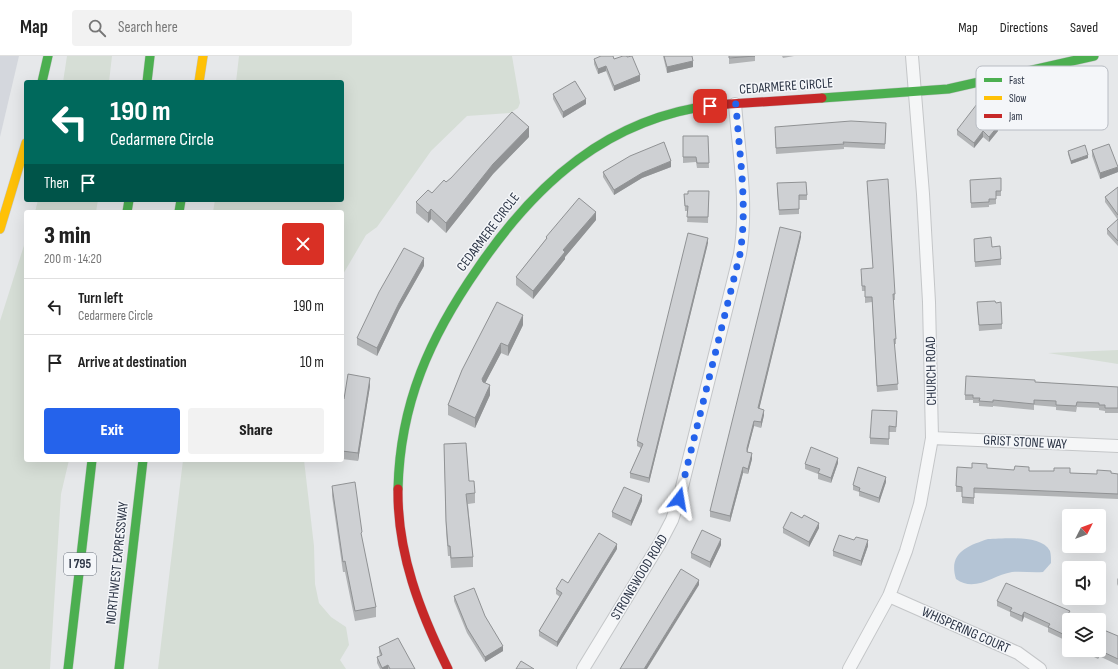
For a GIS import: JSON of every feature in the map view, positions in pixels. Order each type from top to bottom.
[{"type":"main road","points":[[42,80],[48,56]]},
{"type":"main road","points":[[146,80],[150,56]]},
{"type":"main road","points":[[199,80],[203,56]]},
{"type":"main road","name":"CEDARMERE CIRCLE","points":[[1050,66],[1094,56]]},
{"type":"main road","name":"CEDARMERE CIRCLE","points":[[448,669],[429,635],[408,573],[400,538],[398,501],[401,439],[408,404],[435,336],[456,299],[490,248],[512,219],[560,171],[590,150],[643,123],[666,114],[697,107],[944,90],[976,83]]},
{"type":"main road","points":[[0,229],[24,150]]},
{"type":"main road","name":"I 795","points":[[68,669],[92,462]]},
{"type":"main road","name":"NORTHWEST EXPRESSWAY","points":[[119,669],[143,462]]},
{"type":"street","name":"CHURCH ROAD","points":[[849,669],[888,596],[906,551],[920,504],[932,438],[929,302],[923,194],[912,56]]},
{"type":"street","name":"STRONGWOOD ROAD","points":[[583,669],[660,543],[672,520],[679,499],[740,254],[744,208],[736,104]]},
{"type":"street","name":"GRIST STONE WAY","points":[[932,438],[1118,446]]},
{"type":"street","name":"WHISPERING COURT","points":[[888,596],[1018,653],[1040,669]]},
{"type":"shaded area","points":[[0,56],[19,56],[0,137]]},
{"type":"shaded area","points":[[67,56],[112,56],[109,80],[63,80]]},
{"type":"shaded area","points":[[239,56],[512,56],[520,103],[518,108],[510,113],[467,116],[431,151],[377,227],[366,235],[344,273],[344,210],[213,210],[215,202],[344,202],[344,80],[236,80]]},
{"type":"shaded area","points":[[38,202],[98,202],[96,210],[36,210]]},
{"type":"shaded area","points":[[24,245],[24,462],[69,462],[61,494],[50,669],[0,669],[0,321]]},
{"type":"shaded area","points":[[1118,350],[1118,364],[1048,353]]},
{"type":"shaded area","points":[[183,462],[304,462],[314,546],[315,584],[319,603],[331,617],[346,627],[349,645],[340,660],[346,669],[158,669]]},
{"type":"water","points":[[1012,538],[1039,542],[1050,551],[1051,563],[1043,572],[1012,572],[977,584],[963,583],[956,579],[954,570],[955,563],[961,552],[988,539]]},
{"type":"building","points":[[601,56],[613,56],[614,59],[623,56],[632,56],[640,75],[614,86],[606,66],[598,69],[594,59]]},
{"type":"building","points":[[664,56],[692,56],[693,61],[667,67]]},
{"type":"building","points":[[729,56],[755,56],[729,58]]},
{"type":"building","points":[[575,81],[586,99],[563,112],[553,94]]},
{"type":"building","points":[[976,105],[976,130],[995,130],[989,137],[983,131],[974,143],[957,130]]},
{"type":"building","points":[[512,112],[529,127],[493,164],[446,223],[431,209],[428,213],[416,202],[428,190],[432,193],[444,180],[446,182],[451,178]]},
{"type":"building","points":[[851,121],[886,123],[885,144],[843,142],[844,144],[776,148],[775,127]]},
{"type":"building","points":[[683,136],[708,136],[709,163],[697,163],[696,157],[683,157]]},
{"type":"building","points":[[664,142],[671,161],[642,173],[614,190],[603,172],[630,156]]},
{"type":"building","points":[[1109,144],[1118,167],[1100,173],[1092,150]]},
{"type":"building","points":[[1085,145],[1088,155],[1071,161],[1068,151]]},
{"type":"building","points":[[1001,178],[1001,191],[996,191],[996,199],[989,199],[989,202],[971,203],[970,180]]},
{"type":"building","points":[[888,179],[895,294],[893,294],[896,339],[894,339],[898,384],[877,386],[872,297],[865,297],[865,286],[862,286],[861,269],[873,268],[867,181]]},
{"type":"building","points":[[806,182],[807,195],[799,195],[799,209],[779,210],[777,183]]},
{"type":"building","points":[[1118,187],[1118,215],[1105,197]]},
{"type":"building","points":[[688,191],[709,191],[708,217],[687,217],[688,206],[685,206],[684,194],[688,194]]},
{"type":"building","points":[[579,198],[596,212],[563,250],[565,252],[533,291],[516,277],[547,238],[546,237]]},
{"type":"building","points":[[1118,219],[1118,241],[1107,229]]},
{"type":"building","points":[[780,227],[801,232],[758,408],[764,410],[761,422],[754,421],[747,448],[747,452],[752,453],[748,469],[743,467],[730,516],[710,511]]},
{"type":"building","points":[[688,233],[708,238],[649,478],[630,473],[643,444],[637,441]]},
{"type":"building","points":[[991,237],[992,247],[1000,246],[1001,259],[975,262],[974,239]]},
{"type":"building","points":[[404,248],[424,258],[399,303],[377,348],[357,338],[379,292]]},
{"type":"building","points":[[995,301],[996,303],[1001,302],[1002,324],[979,325],[977,302]]},
{"type":"building","points":[[497,302],[523,315],[508,346],[501,343],[482,379],[483,382],[490,385],[475,418],[448,405],[462,370]]},
{"type":"building","points":[[348,374],[370,378],[358,453],[344,451],[344,399]]},
{"type":"building","points":[[966,376],[1118,387],[1118,408],[1105,408],[1105,405],[1099,405],[1099,403],[1077,402],[1076,406],[1056,405],[1056,401],[1034,400],[1034,404],[993,400],[993,402],[979,401],[980,398],[973,398],[973,395],[965,395]]},
{"type":"building","points":[[872,410],[897,411],[896,427],[889,426],[889,439],[870,438]]},
{"type":"building","points":[[466,443],[469,481],[474,481],[475,493],[466,494],[473,557],[451,558],[450,546],[448,546],[446,521],[444,444]]},
{"type":"building","points":[[811,447],[838,458],[831,478],[818,473],[820,469],[805,464]]},
{"type":"building","points":[[972,463],[987,464],[987,468],[1014,470],[1015,466],[1029,467],[1029,471],[1054,471],[1054,468],[1070,468],[1070,473],[1097,474],[1097,470],[1111,471],[1111,473],[1118,474],[1118,494],[974,488],[974,498],[962,497],[962,487],[956,486],[957,467],[972,468]]},
{"type":"building","points":[[858,467],[886,477],[879,498],[859,491],[860,488],[853,485]]},
{"type":"building","points":[[355,482],[361,533],[376,607],[355,611],[345,561],[343,562],[332,486]]},
{"type":"building","points":[[624,487],[642,495],[631,521],[612,512]]},
{"type":"building","points":[[791,512],[802,518],[804,515],[819,523],[809,542],[783,528]]},
{"type":"building","points":[[702,530],[721,539],[710,562],[691,553]]},
{"type":"building","points":[[599,533],[617,544],[557,642],[539,631],[562,593],[556,589],[562,579],[568,583]]},
{"type":"building","points":[[839,535],[854,540],[856,537],[868,540],[861,561],[833,551]]},
{"type":"building","points":[[681,569],[699,580],[644,669],[620,669]]},
{"type":"building","points":[[1006,583],[1070,611],[1069,613],[1062,613],[1062,634],[1048,627],[1050,624],[1024,612],[1022,616],[1010,611],[1012,608],[997,601]]},
{"type":"building","points":[[474,588],[485,616],[503,646],[485,657],[467,628],[454,596]]},
{"type":"building","points":[[1106,631],[1118,636],[1118,659],[1106,653]]},
{"type":"building","points":[[398,638],[415,669],[390,669],[388,665],[382,668],[377,657],[382,655],[379,647]]},
{"type":"building","points":[[521,661],[534,669],[516,669]]},
{"type":"traffic: fast","points":[[42,80],[48,56]]},
{"type":"traffic: fast","points":[[147,80],[150,56]]},
{"type":"traffic: fast","points":[[1050,66],[1094,56]]},
{"type":"traffic: fast","points":[[822,98],[948,89],[976,83]]},
{"type":"traffic: fast","points":[[398,489],[400,458],[405,428],[412,399],[421,372],[432,346],[461,294],[500,237],[524,208],[550,182],[578,160],[608,140],[641,124],[676,112],[714,105]]},
{"type":"traffic: fast","points":[[127,210],[129,202]]},
{"type":"traffic: fast","points":[[179,210],[181,202]]},
{"type":"traffic: fast","points":[[68,669],[92,462]]},
{"type":"traffic: fast","points":[[119,669],[143,462]]},
{"type":"traffic: slow","points":[[199,80],[203,56]]},
{"type":"traffic: slow","points":[[0,229],[24,150]]},
{"type":"traffic: jam","points":[[714,105],[822,98]]},
{"type":"traffic: jam","points":[[398,489],[401,536],[412,582],[428,626],[448,669]]},
{"type":"route","points":[[679,499],[740,254],[743,230],[744,208],[736,104],[710,106]]}]
